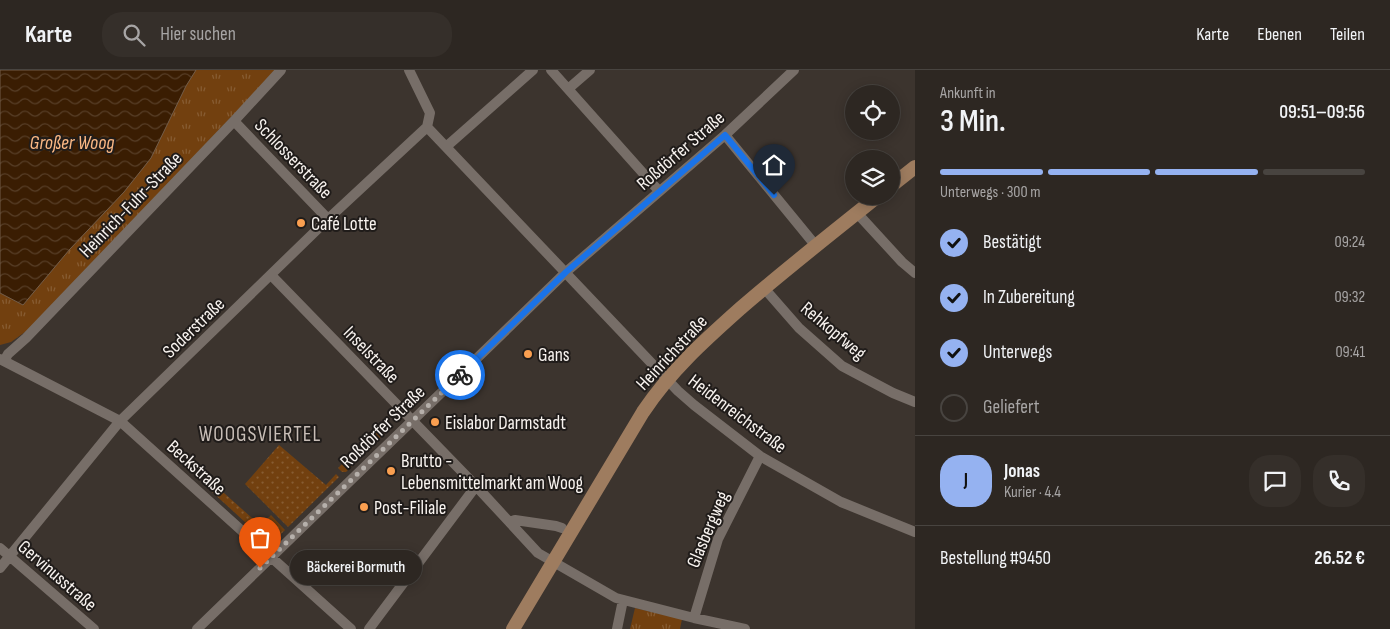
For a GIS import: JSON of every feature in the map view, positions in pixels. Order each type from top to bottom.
[{"type":"main road","points":[[900,179],[915,167]]},
{"type":"main road","name":"Heinrichstraße","points":[[513,629],[643,412],[666,379],[705,340],[764,288],[867,205]]},
{"type":"street","name":"Heinrich-Fuhr-Straße","points":[[2,360],[26,338],[281,70]]},
{"type":"street","points":[[409,70],[430,113],[427,127]]},
{"type":"street","points":[[447,146],[533,70]]},
{"type":"street","points":[[551,70],[659,192]]},
{"type":"street","points":[[568,89],[590,70]]},
{"type":"street","name":"Roßdörfer Straße","points":[[197,629],[566,272],[725,135],[788,72]]},
{"type":"street","name":"Schlosserstraße","points":[[234,121],[328,219]]},
{"type":"street","name":"Heidenreichstraße","points":[[427,127],[666,379],[694,405],[760,456],[841,502],[915,532]]},
{"type":"street","name":"Soderstraße","points":[[0,568],[120,421],[328,219],[427,127]]},
{"type":"street","points":[[725,135],[816,246]]},
{"type":"street","points":[[857,213],[902,262],[915,273]]},
{"type":"street","name":"Inselstraße","points":[[271,275],[476,486],[538,553],[608,594],[623,600],[745,629]]},
{"type":"street","name":"Rehkopfweg","points":[[764,288],[799,328],[842,366],[893,393],[915,402]]},
{"type":"street","name":"Beckstraße","points":[[2,360],[120,421],[351,629]]},
{"type":"street","name":"Glasbergweg","points":[[694,618],[718,540],[760,456]]},
{"type":"street","points":[[369,629],[476,486]]},
{"type":"street","points":[[510,522],[515,520],[562,528]]},
{"type":"street","name":"Gervinusstraße","points":[[0,548],[94,629]]},
{"type":"street","points":[[617,629],[623,600]]},
{"type":"green space","name":"Großer Woog","points":[[0,70],[276,70],[32,327],[11,342],[0,345]]},
{"type":"green space","points":[[384,424],[389,429],[346,472],[342,472],[338,468]]},
{"type":"green space","points":[[279,445],[326,485],[336,474],[339,477],[288,527],[245,484]]},
{"type":"green space","points":[[215,485],[261,526],[271,515],[285,530],[270,545],[210,490]]},
{"type":"green space","points":[[635,608],[682,619],[680,629],[630,629]]},
{"type":"water","name":"Großer Woog","points":[[0,70],[196,70],[186,86],[151,158],[124,192],[70,249],[23,305],[0,293]]},
{"type":"way so far","points":[[260,568],[460,375]]},
{"type":"place","name":"Café Lotte","points":[[301,223]]},
{"type":"place","name":"Gans","points":[[528,354]]},
{"type":"place","name":"Eislabor Darmstadt","points":[[435,422]]},
{"type":"place","name":"Brutto - Lebensmittelmarkt am Woog","points":[[391,471]]},
{"type":"place","name":"Post-Filiale","points":[[364,507]]},
{"type":"place","name":"Bäckerei Bormuth","points":[[260,568]]},
{"type":"district","name":"WOOGSVIERTEL","points":[[260,434]]},
{"type":"route","points":[[460,375],[566,272],[725,135],[774,195]]}]
